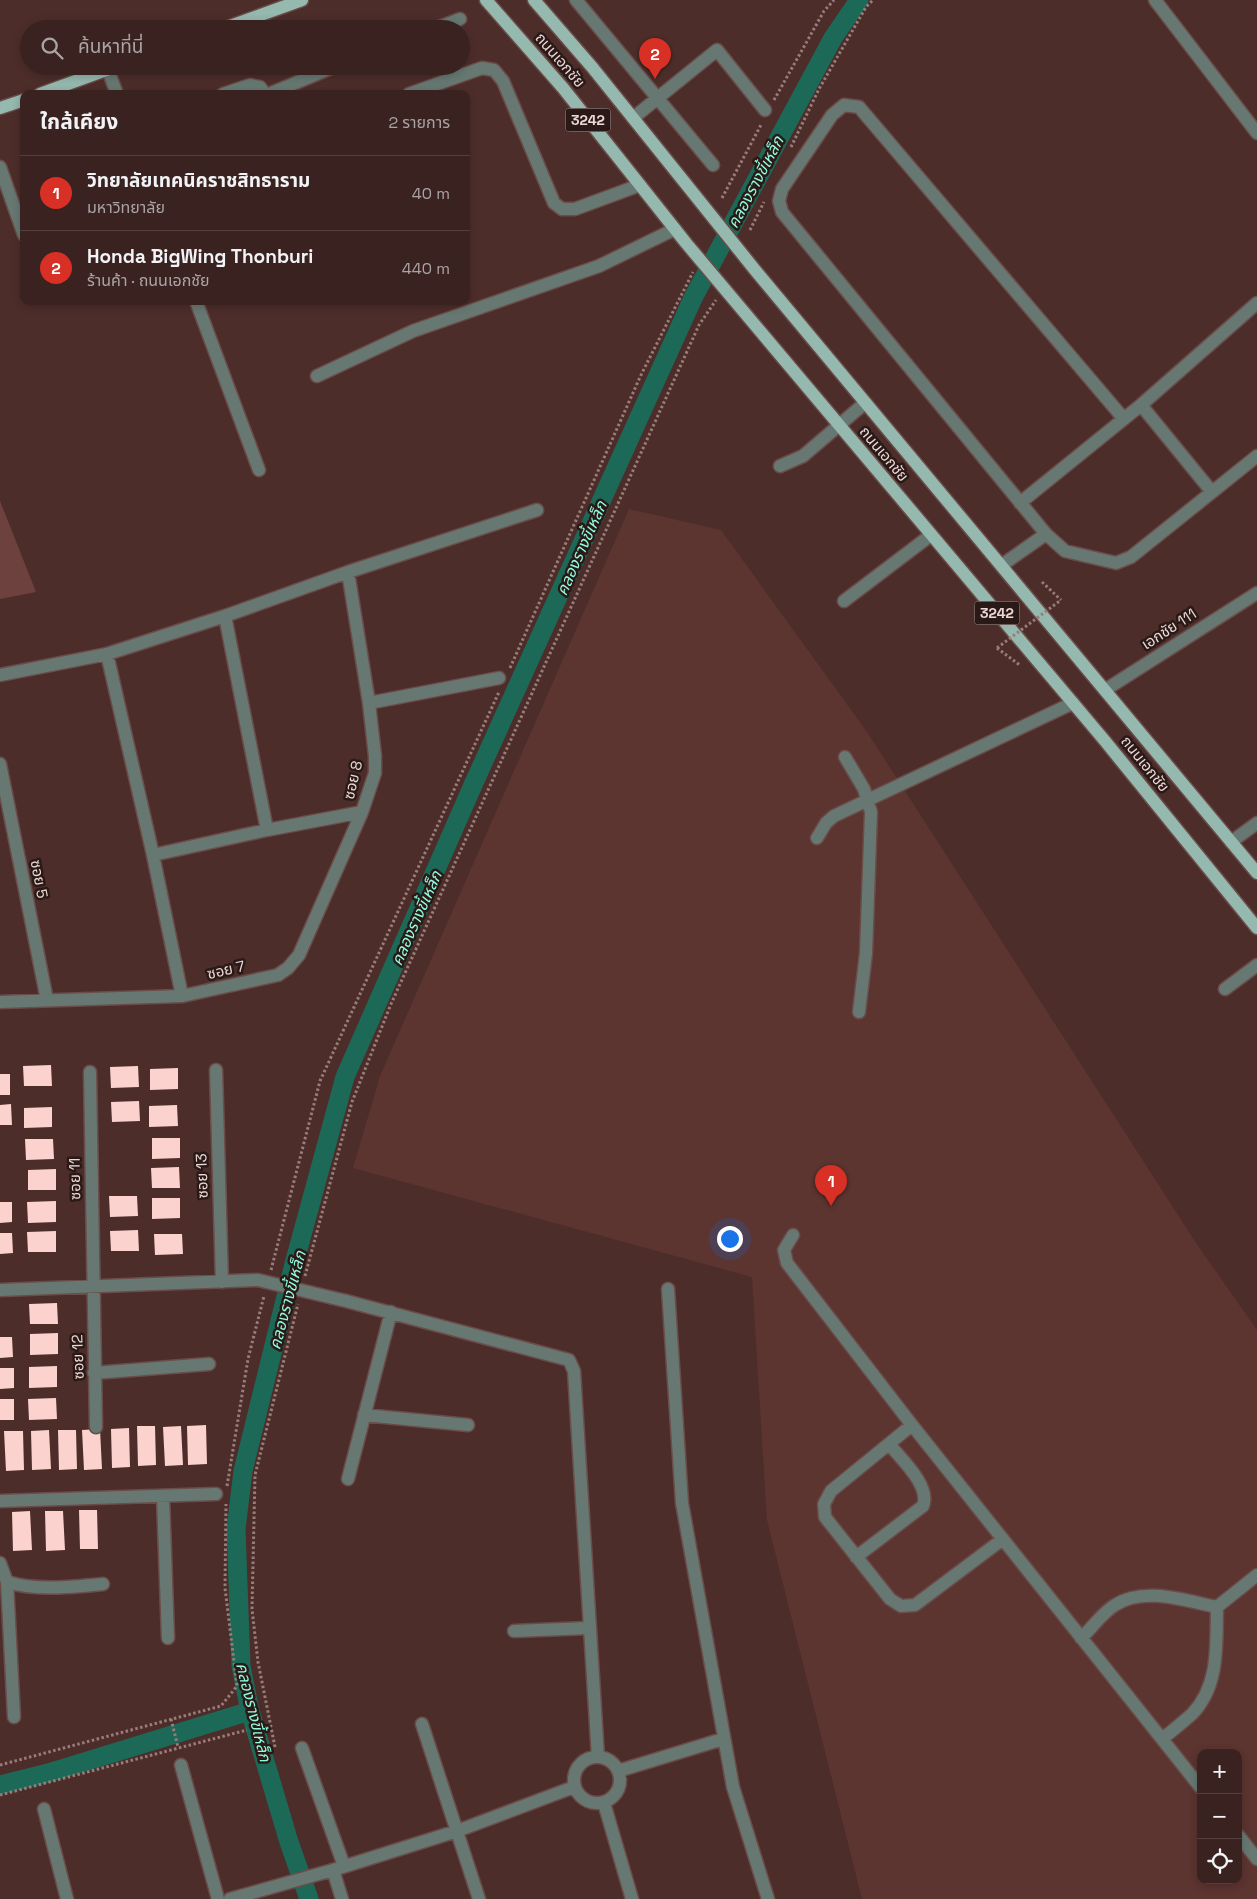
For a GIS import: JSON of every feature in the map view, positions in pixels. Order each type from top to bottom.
[{"type":"main road","points":[[247,20],[302,0]]},
{"type":"main road","name":"ถนนเอกชัย","points":[[486,0],[563,88],[686,243],[1073,703],[1257,928]]},
{"type":"main road","name":"ถนนเอกชัย","points":[[537,1],[755,270],[1257,873]]},
{"type":"main road","points":[[51,90],[93,75]]},
{"type":"main road","points":[[0,108],[20,101]]},
{"type":"street","points":[[576,0],[713,166]]},
{"type":"street","points":[[1155,0],[1257,133]]},
{"type":"street","points":[[633,118],[717,50],[767,111]]},
{"type":"street","points":[[470,72],[482,68],[494,70],[503,81],[554,203],[562,209],[575,209],[640,185]]},
{"type":"street","points":[[114,75],[117,90]]},
{"type":"street","points":[[279,90],[314,75]]},
{"type":"street","points":[[420,90],[462,75]]},
{"type":"street","points":[[235,90],[250,85],[260,87],[262,90]]},
{"type":"street","points":[[1124,420],[859,107],[844,105],[832,115],[782,189],[779,200],[782,212],[1020,503],[1046,534],[1065,551],[1116,563],[1131,557],[1257,456]]},
{"type":"street","points":[[0,167],[20,223]]},
{"type":"street","points":[[317,376],[413,331],[599,266],[675,229]]},
{"type":"street","points":[[1020,503],[1124,420],[1257,303]]},
{"type":"street","points":[[197,305],[258,470]]},
{"type":"street","points":[[780,466],[804,456],[866,403]]},
{"type":"street","points":[[1141,405],[1212,492]]},
{"type":"street","points":[[0,675],[107,654],[537,510]]},
{"type":"street","points":[[1002,565],[1046,534]]},
{"type":"street","points":[[844,600],[931,535]]},
{"type":"street","name":"ซอย 8","points":[[278,975],[288,968],[299,955],[362,812],[375,774],[376,756],[348,572]]},
{"type":"street","name":"เอกชัย 111","points":[[1105,690],[1254,594]]},
{"type":"street","points":[[225,616],[267,830]]},
{"type":"street","points":[[107,654],[153,855],[182,996]]},
{"type":"street","points":[[369,704],[503,679]]},
{"type":"street","points":[[817,838],[834,816],[1073,703]]},
{"type":"street","points":[[845,757],[864,789],[871,812],[866,953],[859,1012]]},
{"type":"street","name":"ซอย 5","points":[[0,764],[46,1000]]},
{"type":"street","points":[[153,855],[267,830],[362,812]]},
{"type":"street","points":[[1231,842],[1257,823]]},
{"type":"street","points":[[1225,989],[1257,965]]},
{"type":"street","name":"ซอย 7","points":[[0,1002],[182,996],[278,975]]},
{"type":"street","name":"ซอย 13","points":[[216,1070],[222,1282]]},
{"type":"street","name":"ซอย 11","points":[[90,1072],[92,1286]]},
{"type":"street","points":[[792,1235],[784,1250],[787,1264],[912,1425],[1197,1783]]},
{"type":"street","points":[[0,1290],[258,1280],[391,1312],[568,1360],[574,1371],[588,1628],[598,1757]]},
{"type":"street","name":"ซอย 12","points":[[92,1286],[96,1427]]},
{"type":"street","points":[[668,1289],[682,1503],[733,1787],[768,1899]]},
{"type":"street","points":[[348,1479],[391,1312]]},
{"type":"street","points":[[94,1373],[210,1364]]},
{"type":"street","points":[[364,1415],[468,1425]]},
{"type":"street","points":[[912,1425],[831,1491],[824,1504],[825,1517],[890,1600],[901,1606],[915,1605],[1003,1539]]},
{"type":"street","points":[[856,1557],[923,1506],[926,1498],[924,1489],[889,1444]]},
{"type":"street","points":[[0,1501],[223,1494]]},
{"type":"street","points":[[163,1497],[168,1638]]},
{"type":"street","points":[[0,1563],[8,1582],[14,1717]]},
{"type":"street","points":[[1162,1739],[1192,1713],[1208,1692],[1216,1665],[1217,1607],[1257,1574]]},
{"type":"street","points":[[8,1582],[19,1585],[76,1586],[102,1584]]},
{"type":"street","points":[[1082,1638],[1114,1605],[1136,1597],[1162,1596],[1217,1607]]},
{"type":"street","points":[[514,1631],[588,1628]]},
{"type":"street","points":[[422,1724],[479,1899]]},
{"type":"street","points":[[618,1771],[723,1739]]},
{"type":"street","points":[[302,1748],[342,1899]]},
{"type":"street","points":[[598,1757],[608,1760],[618,1771],[620,1784],[617,1791],[604,1803],[585,1800],[574,1788],[576,1769],[582,1762],[598,1757]]},
{"type":"street","points":[[182,1765],[218,1899]]},
{"type":"street","points":[[230,1899],[457,1831],[574,1788]]},
{"type":"street","points":[[604,1803],[632,1899]]},
{"type":"street","points":[[44,1809],[67,1899]]},
{"type":"street","points":[[1241,1839],[1257,1859]]},
{"type":"path","points":[[722,198],[767,111],[824,11],[834,0]]},
{"type":"path","points":[[789,151],[819,89],[866,7],[873,0]]},
{"type":"path","points":[[750,230],[767,195]]},
{"type":"path","points":[[270,1273],[320,1081],[641,375],[694,272]]},
{"type":"path","points":[[305,1278],[352,1102],[391,1004],[699,324],[717,298]]},
{"type":"path","points":[[1022,667],[998,648],[1061,600],[1042,582]]},
{"type":"path","points":[[0,1765],[221,1706],[237,1686],[225,1588],[223,1494],[248,1359],[265,1292]]},
{"type":"path","points":[[275,1747],[258,1662],[252,1610],[255,1475],[300,1296]]},
{"type":"path","points":[[171,1719],[178,1747]]},
{"type":"path","points":[[0,1795],[247,1730]]},
{"type":"shaded area","points":[[0,501],[36,592],[0,599]]},
{"type":"shaded area","points":[[629,509],[721,530],[867,732],[1196,1243],[1257,1330],[1257,1899],[862,1899],[767,1520],[752,1277],[353,1168],[380,1076]]},
{"type":"building","points":[[51,1065],[52,1086],[24,1086],[23,1066]]},
{"type":"building","points":[[138,1066],[139,1087],[111,1088],[110,1067]]},
{"type":"building","points":[[178,1068],[178,1089],[150,1090],[150,1069]]},
{"type":"building","points":[[0,1074],[10,1074],[10,1095],[0,1095]]},
{"type":"building","points":[[139,1101],[140,1121],[112,1122],[111,1102]]},
{"type":"building","points":[[11,1104],[12,1125],[0,1125],[0,1105]]},
{"type":"building","points":[[177,1105],[178,1126],[149,1127],[149,1106]]},
{"type":"building","points":[[52,1107],[52,1127],[24,1128],[24,1108]]},
{"type":"building","points":[[152,1138],[180,1138],[180,1158],[152,1159]]},
{"type":"building","points":[[25,1139],[53,1139],[54,1159],[26,1160]]},
{"type":"building","points":[[179,1167],[180,1188],[152,1188],[151,1168]]},
{"type":"building","points":[[56,1169],[56,1190],[28,1190],[28,1170]]},
{"type":"building","points":[[109,1196],[137,1196],[138,1216],[110,1217]]},
{"type":"building","points":[[152,1198],[180,1198],[180,1218],[152,1219]]},
{"type":"building","points":[[56,1201],[56,1222],[28,1223],[27,1202]]},
{"type":"building","points":[[0,1202],[12,1202],[12,1222],[0,1223]]},
{"type":"building","points":[[138,1230],[139,1251],[111,1251],[110,1231]]},
{"type":"building","points":[[56,1231],[56,1252],[28,1252],[27,1232]]},
{"type":"building","points":[[0,1233],[12,1233],[13,1253],[0,1254]]},
{"type":"building","points":[[154,1234],[182,1234],[183,1254],[155,1255]]},
{"type":"building","points":[[57,1303],[58,1324],[30,1324],[29,1304]]},
{"type":"building","points":[[58,1333],[58,1354],[30,1355],[30,1334]]},
{"type":"building","points":[[0,1337],[12,1337],[13,1357],[0,1358]]},
{"type":"building","points":[[57,1366],[57,1387],[29,1388],[29,1367]]},
{"type":"building","points":[[0,1368],[14,1368],[14,1388],[0,1389]]},
{"type":"building","points":[[56,1398],[57,1419],[29,1420],[28,1399]]},
{"type":"building","points":[[0,1399],[14,1399],[14,1420],[0,1420]]},
{"type":"building","points":[[206,1425],[207,1464],[188,1465],[187,1426]]},
{"type":"building","points":[[137,1426],[155,1426],[156,1465],[138,1466]]},
{"type":"building","points":[[181,1426],[183,1465],[165,1466],[163,1427]]},
{"type":"building","points":[[129,1428],[130,1467],[112,1468],[111,1429]]},
{"type":"building","points":[[100,1429],[102,1469],[84,1470],[82,1430]]},
{"type":"building","points":[[49,1430],[51,1469],[32,1470],[31,1431]]},
{"type":"building","points":[[58,1430],[76,1430],[77,1469],[59,1470]]},
{"type":"building","points":[[4,1431],[23,1431],[24,1470],[6,1471]]},
{"type":"building","points":[[79,1510],[97,1510],[98,1549],[80,1549]]},
{"type":"building","points":[[30,1511],[32,1550],[13,1551],[12,1512]]},
{"type":"building","points":[[45,1511],[63,1511],[65,1550],[46,1551]]},
{"type":"waterway","name":"คลองรางขี้เหล็ก","points":[[309,1899],[289,1842],[250,1711],[241,1666],[236,1529],[243,1471],[294,1264],[345,1077],[473,785],[693,298],[833,38],[859,0]]},
{"type":"waterway","points":[[0,1785],[48,1773],[250,1711]]},
{"type":"place","name":"Honda BigWing Thonburi","points":[[655,79]]},
{"type":"place","name":"วิทยาลัยเทคนิคราชสิทธาราม","points":[[831,1206]]}]
